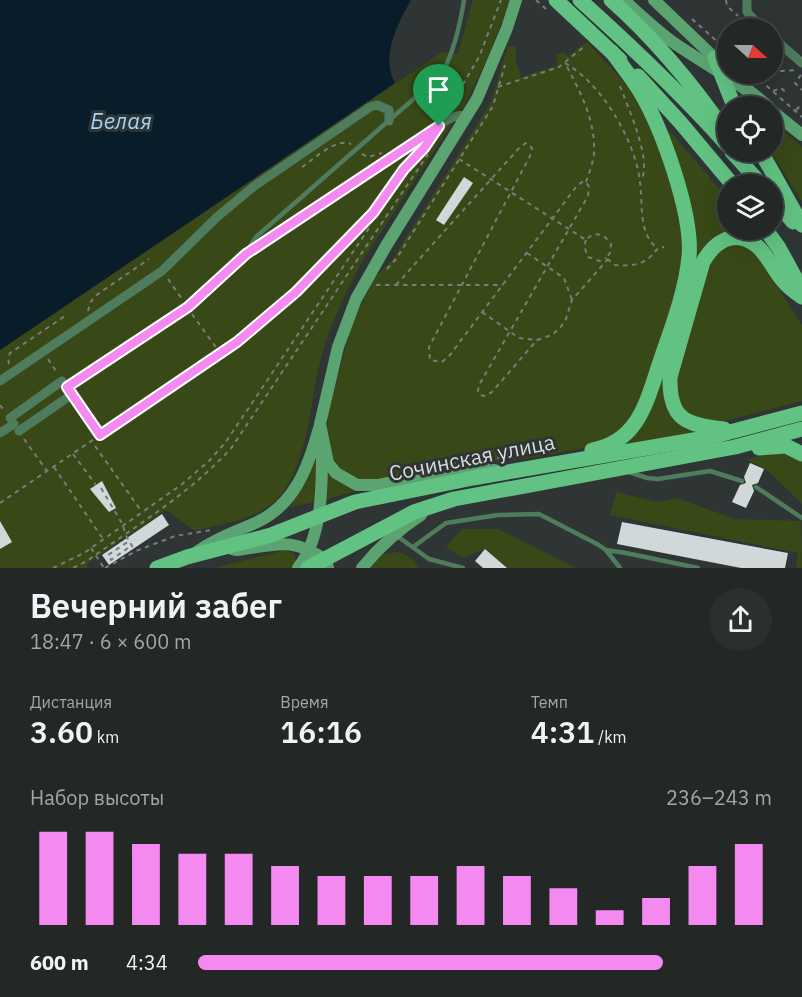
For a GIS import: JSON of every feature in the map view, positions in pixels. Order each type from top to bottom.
[{"type":"main road","points":[[556,0],[598,27],[699,114],[717,134]]},
{"type":"main road","points":[[539,466],[557,457],[599,449],[627,435],[638,419],[647,399],[685,278],[689,238],[686,215],[661,134],[640,92],[580,0]]},
{"type":"main road","points":[[617,2],[717,119]]},
{"type":"main road","points":[[612,52],[647,85],[723,174]]},
{"type":"main road","points":[[741,162],[753,174]]},
{"type":"main road","points":[[767,162],[802,225]]},
{"type":"main road","points":[[783,210],[802,234]]},
{"type":"main road","points":[[733,430],[694,425],[684,420],[675,411],[670,395],[670,377],[707,256],[717,243],[727,239],[746,240],[756,245],[785,284],[802,297]]},
{"type":"main road","points":[[773,240],[802,290]]},
{"type":"main road","name":"Сочинская улица","points":[[157,568],[299,525],[317,523],[355,502],[539,466],[656,447],[802,413]]},
{"type":"main road","name":"Сочинская улица","points":[[302,567],[327,564],[414,512],[432,505],[735,447],[802,429]]},
{"type":"main road","points":[[735,447],[786,446],[802,454]]},
{"type":"street","points":[[188,557],[210,542],[254,524],[271,514],[289,497],[305,472],[320,424],[338,347],[356,299],[386,246],[467,116],[489,72],[516,0]]},
{"type":"street","points":[[654,0],[717,58]]},
{"type":"street","points":[[747,0],[747,12],[753,18]]},
{"type":"street","points":[[617,2],[675,43],[717,61]]},
{"type":"street","points":[[783,49],[799,67]]},
{"type":"street","points":[[743,84],[755,96]]},
{"type":"street","points":[[0,381],[162,271],[217,217],[253,187],[370,107],[377,105],[389,110],[389,121]]},
{"type":"street","points":[[0,434],[188,307],[246,254],[452,117],[460,114],[467,116]]},
{"type":"street","points":[[783,120],[802,135]]},
{"type":"street","points":[[14,424],[67,388]]},
{"type":"street","points":[[320,424],[328,463],[336,473],[357,485],[378,485],[467,466],[479,466],[503,473]]},
{"type":"street","points":[[322,439],[317,523],[318,551],[327,564]]},
{"type":"street","points":[[362,568],[376,550],[432,505]]},
{"type":"street","points":[[302,567],[317,523]]},
{"type":"street","points":[[225,547],[237,550],[290,543],[309,549],[327,564]]},
{"type":"street","points":[[290,543],[300,552],[302,567]]},
{"type":"lane","points":[[246,254],[256,237],[442,74],[450,58],[464,0]]},
{"type":"lane","points":[[621,469],[647,478],[658,479],[710,471],[742,480]]},
{"type":"lane","points":[[756,487],[802,518]]},
{"type":"lane","points":[[413,547],[446,524],[498,515],[539,514],[606,550],[698,568]]},
{"type":"lane","points":[[395,534],[429,559],[463,568]]},
{"type":"lane","points":[[606,550],[620,568]]},
{"type":"lane","points":[[661,568],[666,561]]},
{"type":"path","points":[[439,126],[479,57],[501,0]]},
{"type":"path","points":[[687,15],[717,55]]},
{"type":"path","points":[[498,87],[559,67],[584,47]]},
{"type":"path","points":[[503,285],[373,285],[396,259],[493,106],[505,63]]},
{"type":"path","points":[[565,63],[577,70],[600,95],[620,124],[635,157],[640,182],[643,221],[651,243],[657,248]]},
{"type":"path","points":[[565,63],[581,93],[591,122],[594,156],[586,182]]},
{"type":"path","points":[[783,71],[799,67]]},
{"type":"path","points":[[801,75],[795,82],[802,90]]},
{"type":"path","points":[[619,83],[642,150],[644,176],[640,182]]},
{"type":"path","points":[[765,84],[802,117]]},
{"type":"path","points":[[773,91],[781,88],[788,94]]},
{"type":"path","points":[[795,111],[802,104]]},
{"type":"path","points":[[396,285],[520,147],[526,143],[530,145],[532,148],[530,156],[429,347],[430,360],[442,363],[576,187],[586,182]]},
{"type":"path","points":[[73,568],[185,491],[216,466],[232,447],[432,149]]},
{"type":"path","points":[[0,503],[220,353],[296,292],[373,213],[417,154]]},
{"type":"path","points":[[459,159],[585,240]]},
{"type":"path","points":[[392,171],[404,169]]},
{"type":"path","points":[[586,182],[590,187],[588,196],[479,385],[480,395],[485,396],[492,392],[537,340],[560,328],[566,319],[572,300],[607,258],[610,253],[611,244],[606,237],[598,234],[590,235],[585,240],[584,246],[588,257],[600,261],[607,258]]},
{"type":"path","points":[[53,568],[91,548],[181,485],[209,461],[225,443],[363,237],[372,221],[373,213]]},
{"type":"path","points":[[607,258],[615,265],[637,264],[647,260],[657,248],[664,247]]},
{"type":"path","points":[[527,252],[564,278],[572,300]]},
{"type":"path","points":[[92,318],[87,310],[95,296],[150,259]]},
{"type":"path","points":[[167,277],[181,297]]},
{"type":"path","points":[[482,312],[509,333],[519,338],[537,340]]},
{"type":"path","points":[[14,371],[9,364],[10,353],[66,316]]},
{"type":"path","points":[[194,316],[220,353]]},
{"type":"path","points":[[47,359],[100,435]]},
{"type":"path","points":[[14,424],[47,471]]},
{"type":"path","points":[[91,441],[142,512]]},
{"type":"path","points":[[73,453],[96,485]]},
{"type":"path","points":[[54,467],[104,539]]},
{"type":"path","points":[[101,488],[135,551]]},
{"type":"path","points":[[91,548],[105,568],[135,551],[176,536],[212,529]]},
{"type":"path","points":[[128,548],[111,560],[108,555],[129,541]]},
{"type":"green space","points":[[473,0],[510,0],[488,57],[467,101],[366,255],[341,304],[322,355],[301,453],[295,472],[286,488],[275,501],[257,513],[195,531],[166,510],[88,563],[87,568],[0,568],[0,350],[442,52],[458,54]]},
{"type":"green space","points":[[587,42],[636,95],[650,118],[681,216],[684,239],[680,277],[649,378],[629,424],[598,445],[532,458],[476,463],[392,479],[362,481],[341,471],[334,462],[327,430],[329,409],[352,323],[374,278],[392,260],[490,104],[508,46],[516,46],[516,61],[521,77],[558,65],[556,54],[564,52],[568,56]]},
{"type":"green space","points":[[669,130],[717,186],[717,235],[709,242],[697,262],[667,131]]},
{"type":"green space","points":[[783,131],[802,147],[802,202],[777,162],[783,162]]},
{"type":"green space","points":[[736,244],[753,249],[802,325],[802,401],[729,420],[709,422],[687,414],[676,395],[676,379],[710,265],[720,247]]},
{"type":"green space","points":[[664,376],[666,404],[673,419],[679,425],[698,433],[619,447],[630,439],[643,421],[657,385]]},
{"type":"green space","points":[[317,452],[315,502],[290,507],[303,487]]},
{"type":"green space","points":[[776,453],[794,456],[802,462],[802,504],[767,470],[746,459]]},
{"type":"green space","points":[[325,469],[343,484],[356,491],[324,500]]},
{"type":"green space","points":[[616,492],[657,502],[677,498],[735,519],[801,521],[802,568],[796,568],[798,553],[610,515]]},
{"type":"green space","points":[[462,529],[498,529],[576,568],[506,568],[485,549],[463,558],[446,547]]},
{"type":"green space","points":[[286,550],[295,555],[295,563],[291,568],[214,568]]},
{"type":"green space","points":[[394,552],[409,557],[420,568],[369,568],[381,555]]},
{"type":"water","name":"Белая","points":[[0,0],[411,0],[392,40],[389,62],[395,83],[0,350]]},
{"type":"building","points":[[464,177],[473,183],[444,225],[436,220]]},
{"type":"building","points":[[750,463],[764,469],[758,483],[752,485],[754,491],[746,508],[732,502],[740,485],[746,483],[744,477]]},
{"type":"building","points":[[102,481],[116,508],[109,512],[90,489]]},
{"type":"building","points":[[162,514],[169,525],[109,565],[102,555]]},
{"type":"building","points":[[0,521],[12,542],[0,549]]},
{"type":"building","points":[[622,522],[788,553],[785,568],[741,568],[617,544]]},
{"type":"building","points":[[485,549],[507,568],[483,568],[475,561]]},
{"type":"route","points":[[439,126],[424,148],[404,169],[373,213],[296,292],[237,342],[100,435],[67,387],[188,307],[246,254],[439,126]]}]
